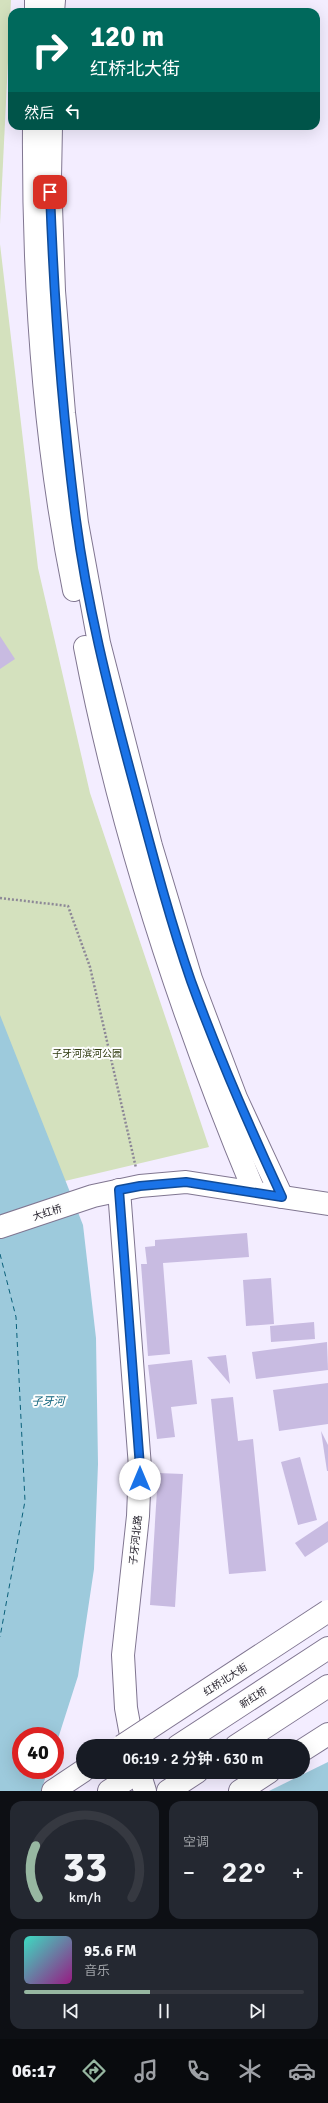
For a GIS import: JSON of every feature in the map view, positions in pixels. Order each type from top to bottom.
[{"type":"street","points":[[34,130],[33,177],[38,290],[47,410],[60,521],[98,714],[131,845],[159,933],[215,1097],[254,1191]]},
{"type":"street","points":[[51,130],[50,178],[54,292],[64,413],[76,523],[99,643],[150,846],[190,979],[236,1098],[282,1197]]},
{"type":"street","points":[[119,1190],[140,1186],[195,1182],[328,1204]]},
{"type":"street","name":"大红桥","points":[[0,1227],[93,1196],[119,1190]]},
{"type":"street","name":"子牙河北路","points":[[119,1190],[140,1467],[138,1516],[123,1655],[126,1708],[132,1739]]},
{"type":"street","name":"红桥北大街","points":[[133,1739],[328,1612]]},
{"type":"street","name":"新红桥","points":[[189,1739],[328,1648]]},
{"type":"street","points":[[247,1739],[328,1686]]},
{"type":"street","points":[[310,1746],[328,1734]]},
{"type":"street","points":[[53,1791],[76,1776]]},
{"type":"street","points":[[109,1791],[128,1779]]},
{"type":"street","points":[[141,1779],[145,1791]]},
{"type":"street","points":[[168,1791],[186,1779]]},
{"type":"street","points":[[240,1791],[258,1779]]},
{"type":"path","points":[[0,898],[68,906],[90,967],[140,1186]]},
{"type":"green space","points":[[0,0],[11,0],[11,8],[8,8],[8,61],[0,224]]},
{"type":"green space","name":"子牙河滨河公园","points":[[0,244],[38,568],[90,793],[209,1147],[48,1185],[0,1068]]},
{"type":"water","name":"子牙河","points":[[0,1015],[83,1225],[96,1338],[98,1464],[94,1569],[78,1676],[62,1727],[12,1727],[12,1779],[45,1779],[41,1791],[0,1791]]},
{"type":"water","points":[[328,1762],[328,1791],[269,1791],[293,1779],[310,1779],[310,1771]]},
{"type":"building","points":[[0,636],[15,659],[0,669]]},
{"type":"building","points":[[247,1233],[249,1257],[163,1263],[170,1354],[148,1356],[141,1264],[147,1264],[145,1247],[155,1246],[155,1240]]},
{"type":"building","points":[[271,1278],[274,1324],[246,1326],[243,1280]]},
{"type":"building","points":[[314,1322],[315,1339],[271,1342],[270,1326]]},
{"type":"building","points":[[327,1342],[328,1370],[256,1379],[252,1352]]},
{"type":"building","points":[[226,1355],[230,1384],[207,1357]]},
{"type":"building","points":[[192,1360],[197,1404],[171,1407],[175,1437],[157,1439],[148,1365]]},
{"type":"building","points":[[328,1383],[328,1424],[279,1431],[273,1390]]},
{"type":"building","points":[[233,1397],[238,1441],[253,1439],[266,1571],[229,1574],[211,1399]]},
{"type":"building","points":[[321,1431],[328,1445],[328,1471],[327,1471]]},
{"type":"building","points":[[300,1457],[317,1520],[298,1525],[281,1462]]},
{"type":"building","points":[[158,1473],[183,1474],[175,1607],[150,1605]]},
{"type":"building","points":[[328,1521],[328,1542],[305,1557],[295,1543]]},
{"type":"ferry route","points":[[0,1254],[16,1317],[25,1501],[0,1637]]},
{"type":"route","points":[[50,192],[54,292],[64,413],[76,523],[99,643],[116,718],[150,846],[190,979],[236,1098],[282,1197],[195,1182],[140,1186],[119,1190],[140,1479]]}]
